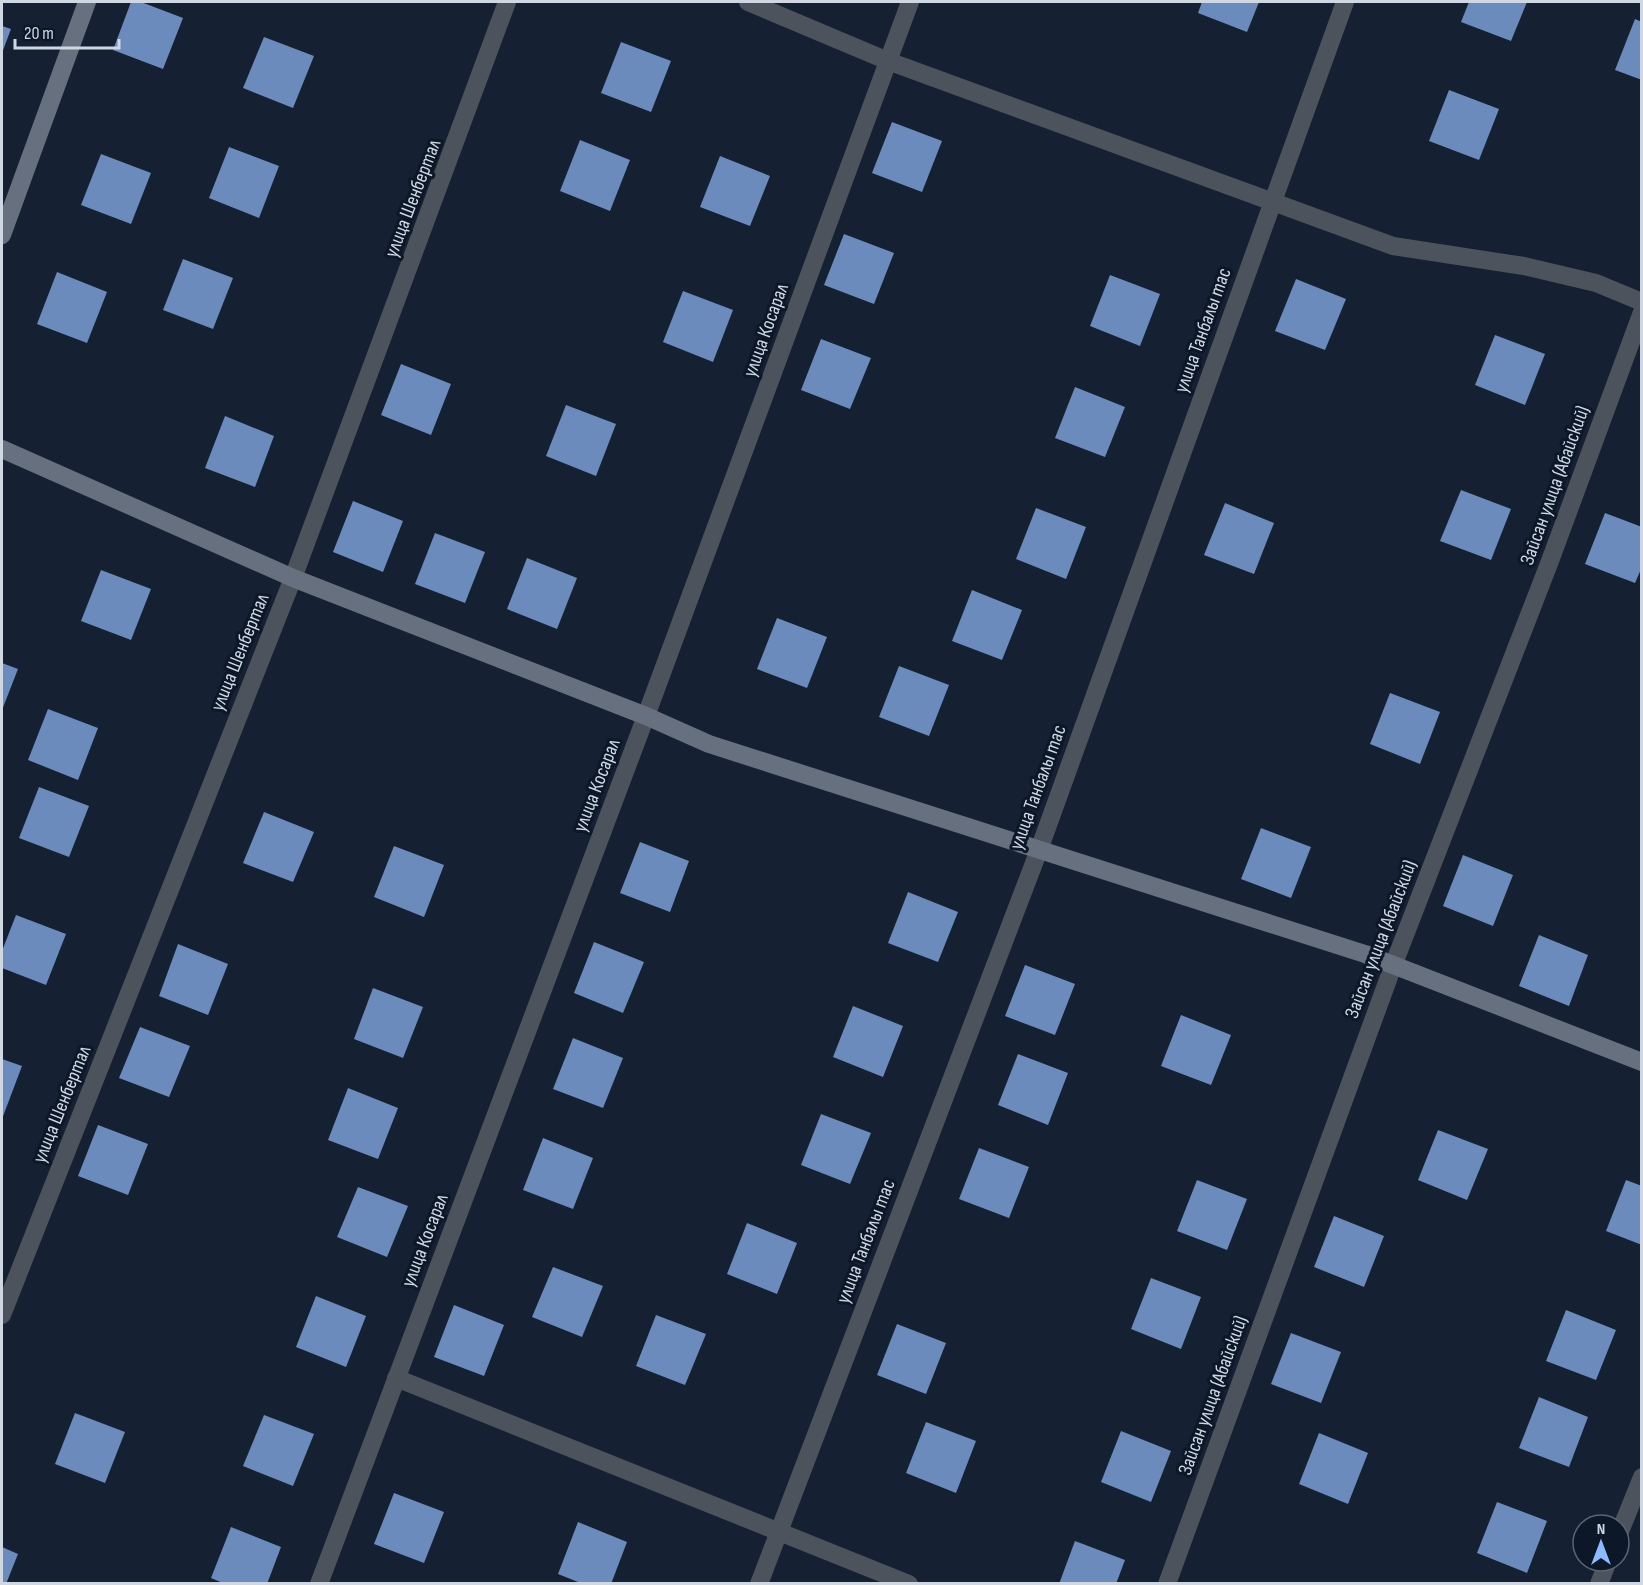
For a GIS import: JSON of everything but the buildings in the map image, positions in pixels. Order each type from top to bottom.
[{"type":"street","points":[[2,235],[87,2]]},
{"type":"street","name":"улица Шенбертал","points":[[2,1315],[293,578],[507,2]]},
{"type":"street","points":[[748,2],[888,61],[1393,246],[1524,266],[1596,283],[1641,302]]},
{"type":"street","name":"улица Косарал","points":[[319,1584],[646,716],[910,2]]},
{"type":"street","name":"улица Танбалы тас","points":[[759,1584],[1039,850],[1345,2]]},
{"type":"street","name":"Зайсан улица (Абайский)","points":[[1167,1584],[1394,966],[1550,561],[1641,312]]},
{"type":"street","points":[[2,449],[293,578],[646,716],[709,744],[1365,954],[1641,1062]]},
{"type":"street","points":[[396,1378],[909,1584]]},
{"type":"street","points":[[1627,1513],[1641,1477]]}]
